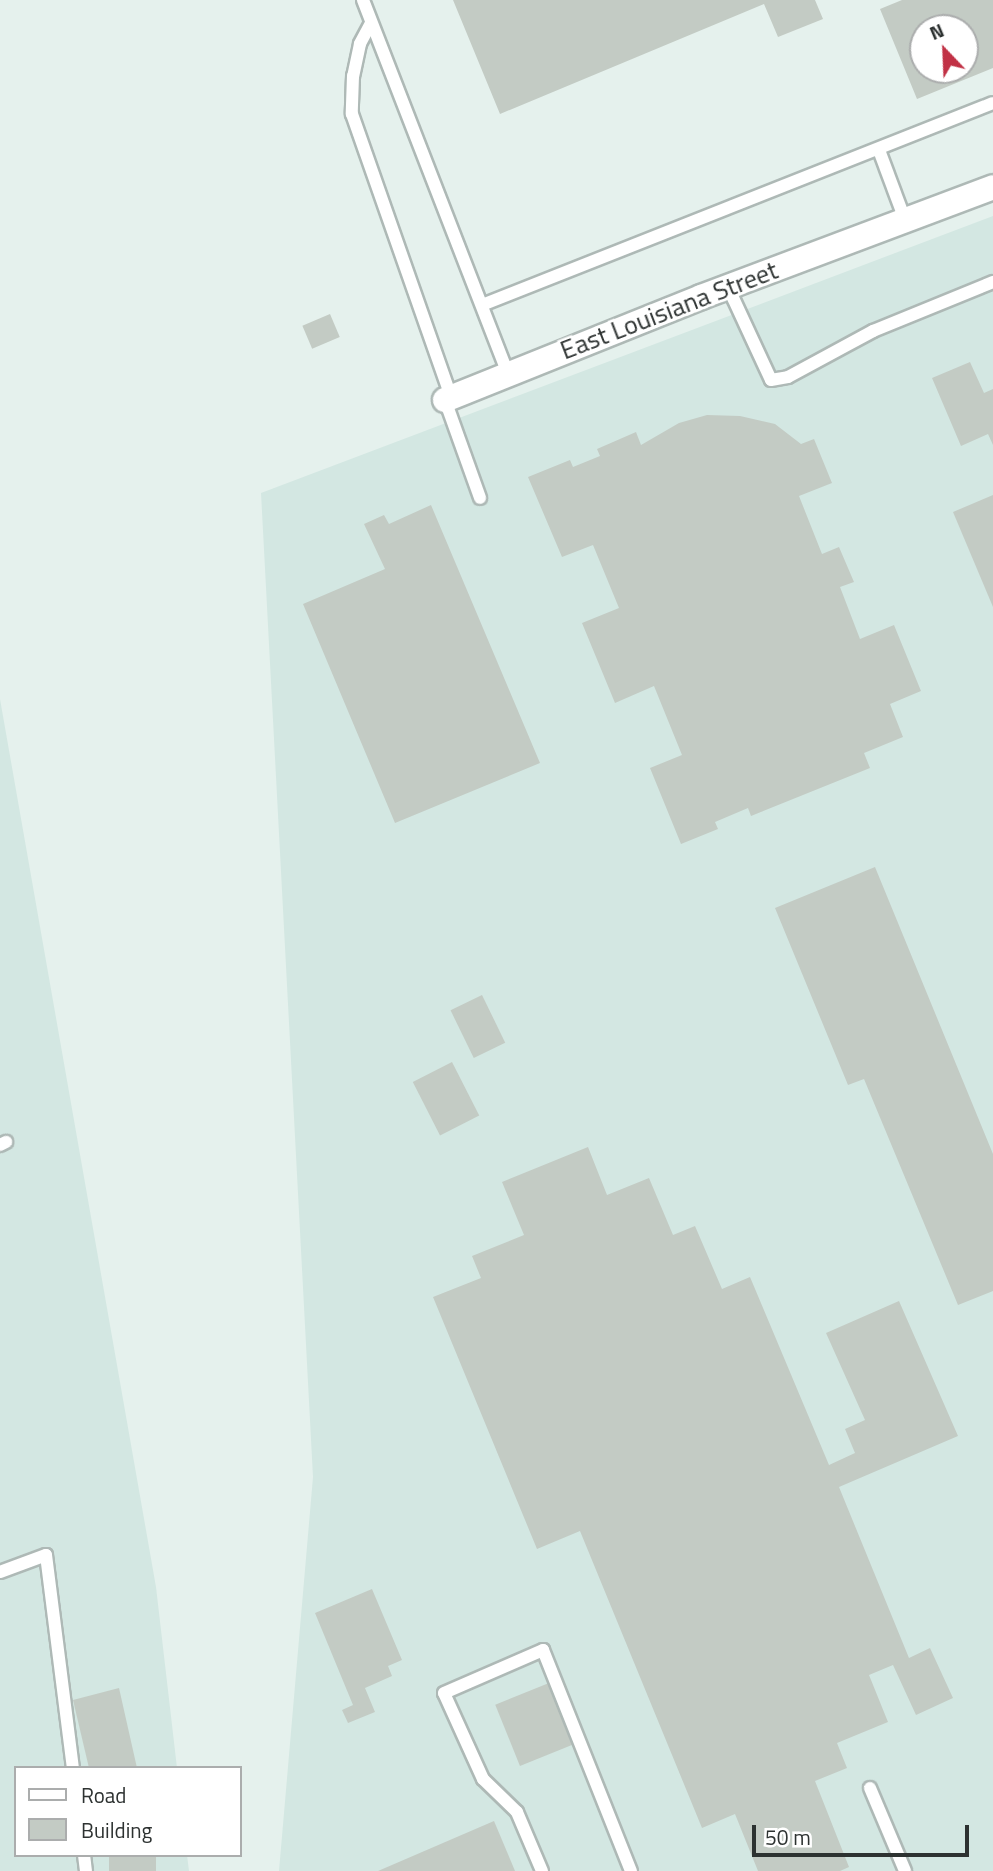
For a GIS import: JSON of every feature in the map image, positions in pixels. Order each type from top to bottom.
[{"type":"street","name":"East Louisiana Street","points":[[448,399],[728,287],[993,187]]},
{"type":"lane","points":[[363,0],[508,373]]},
{"type":"lane","points":[[371,23],[360,44],[353,76],[352,114],[480,498]]},
{"type":"lane","points":[[482,306],[993,103]]},
{"type":"lane","points":[[879,150],[905,220]]},
{"type":"lane","points":[[728,287],[771,380],[788,377],[873,331],[993,282]]},
{"type":"lane","points":[[0,1572],[46,1555],[73,1766]]},
{"type":"lane","points":[[542,1871],[517,1812],[483,1779],[444,1693],[543,1650],[631,1871]]},
{"type":"lane","points":[[870,1788],[905,1871]]},
{"type":"shaded area","points":[[993,216],[993,1871],[279,1871],[313,1477],[261,493]]},
{"type":"shaded area","points":[[0,699],[156,1587],[177,1766],[14,1766],[14,1857],[187,1857],[189,1871],[0,1871]]},
{"type":"building","points":[[453,0],[815,0],[823,19],[778,37],[764,4],[500,114]]},
{"type":"building","points":[[902,0],[993,0],[993,68],[979,74],[979,14],[909,14],[909,80],[880,9]]},
{"type":"building","points":[[911,84],[954,84],[917,99]]},
{"type":"building","points":[[330,314],[340,337],[312,349],[302,326]]},
{"type":"building","points":[[970,362],[984,393],[993,389],[993,445],[988,434],[961,446],[932,378]]},
{"type":"building","points":[[707,415],[740,416],[775,424],[801,444],[814,439],[832,483],[799,496],[822,554],[839,547],[854,582],[840,587],[860,639],[894,625],[921,691],[890,704],[903,737],[864,753],[870,768],[751,816],[748,808],[715,822],[718,829],[681,844],[650,768],[682,755],[654,686],[615,703],[582,623],[619,608],[593,545],[562,557],[528,477],[570,460],[573,467],[600,456],[597,449],[636,432],[641,445],[679,423]]},
{"type":"building","points":[[993,495],[993,607],[953,512]]},
{"type":"building","points":[[431,505],[540,763],[395,823],[303,604],[385,569],[364,524],[384,515],[389,524]]},
{"type":"building","points":[[875,867],[993,1154],[993,1291],[958,1305],[864,1079],[848,1085],[775,908]]},
{"type":"building","points":[[482,995],[505,1043],[474,1058],[451,1010]]},
{"type":"building","points":[[452,1062],[479,1115],[440,1135],[413,1082]]},
{"type":"building","points":[[588,1147],[607,1195],[649,1178],[673,1235],[695,1226],[722,1289],[750,1277],[829,1465],[855,1453],[845,1429],[865,1420],[826,1333],[899,1301],[958,1436],[839,1487],[909,1658],[930,1648],[953,1698],[916,1715],[893,1665],[869,1675],[888,1722],[837,1743],[847,1768],[815,1781],[849,1867],[840,1871],[758,1871],[735,1814],[702,1828],[580,1531],[537,1549],[433,1297],[481,1278],[472,1256],[524,1235],[502,1182]]},
{"type":"building","points":[[372,1589],[402,1660],[388,1666],[392,1676],[365,1688],[375,1712],[348,1723],[342,1710],[353,1705],[315,1613]]},
{"type":"building","points":[[549,1683],[574,1744],[520,1766],[495,1705]]},
{"type":"building","points":[[119,1688],[137,1766],[89,1766],[73,1700]]},
{"type":"building","points":[[494,1821],[515,1871],[378,1871]]},
{"type":"building","points":[[109,1857],[156,1857],[156,1871],[109,1871]]}]
